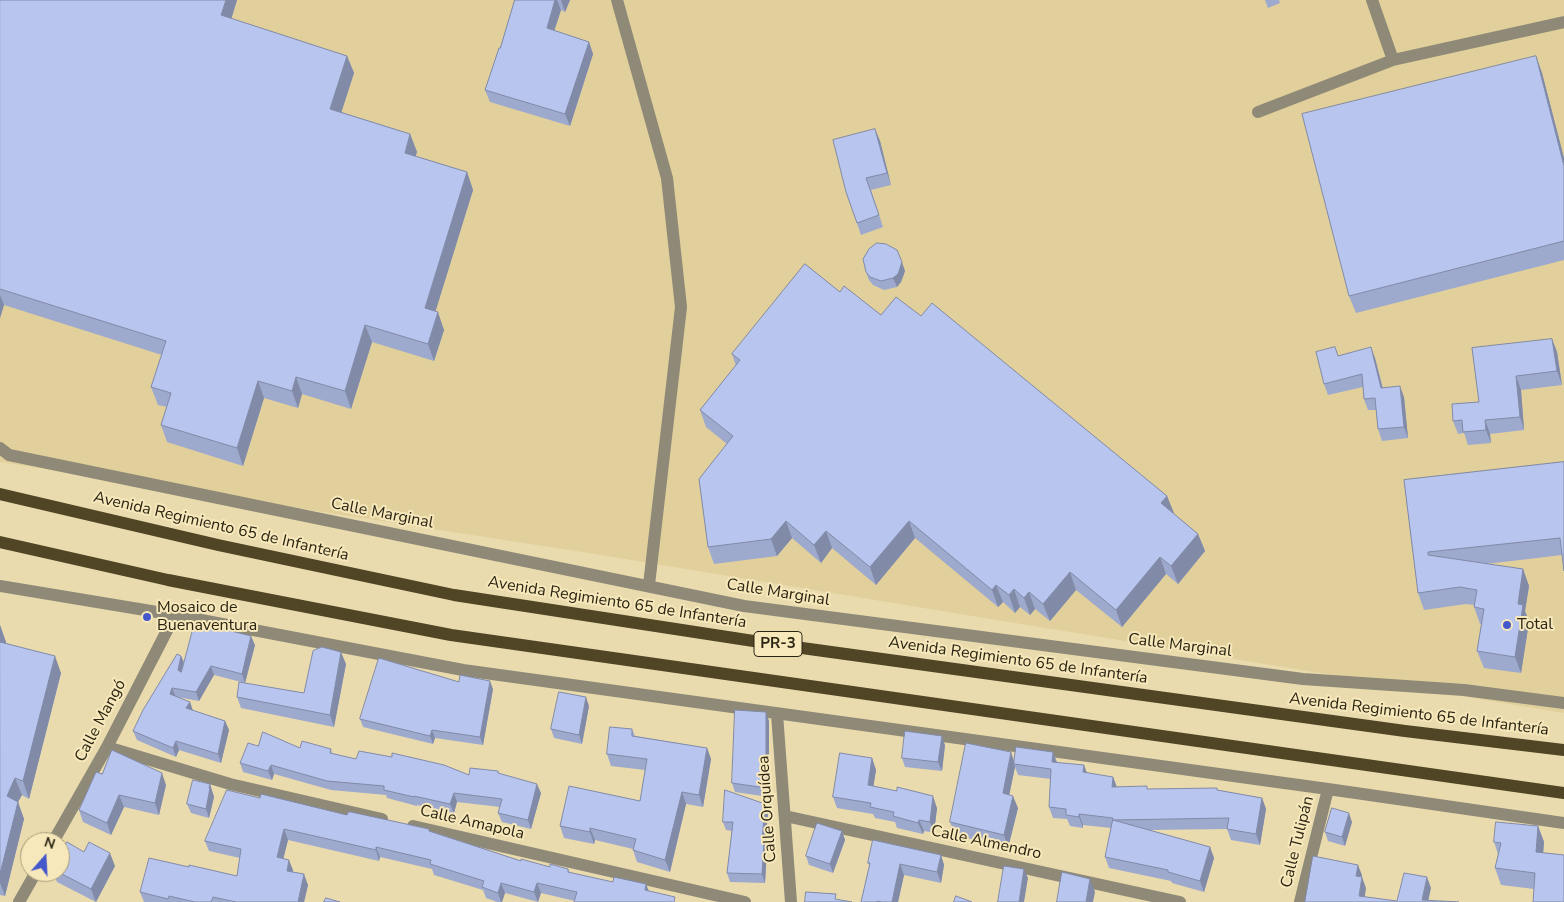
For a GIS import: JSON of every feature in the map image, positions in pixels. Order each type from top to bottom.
[{"type":"main road","name":"Avenida Regimiento 65 de Infantería","points":[[0,494],[218,545],[454,595],[773,644],[1395,729],[1564,750]]},
{"type":"main road","name":"PR-3","points":[[0,542],[168,580],[451,635],[1564,793]]},
{"type":"street","points":[[617,0],[667,178],[681,306],[649,585]]},
{"type":"street","points":[[1372,0],[1393,60]]},
{"type":"street","points":[[1258,112],[1393,60],[1564,22]]},
{"type":"street","name":"Calle Marginal","points":[[0,448],[9,455],[744,606],[1303,678],[1464,690],[1564,703]]},
{"type":"street","points":[[0,586],[175,615],[463,670],[1564,823]]},
{"type":"street","name":"Calle Mangó","points":[[59,832],[107,747],[175,615]]},
{"type":"street","name":"Calle Orquídea","points":[[777,714],[791,902]]},
{"type":"street","name":"Calle Amapola","points":[[107,747],[230,784],[745,902]]},
{"type":"street","name":"Calle Tulipán","points":[[1300,902],[1328,789]]},
{"type":"street","name":"Calle Almendro","points":[[786,816],[1180,902]]},
{"type":"street","points":[[19,902],[30,882]]},
{"type":"shaded area","points":[[0,0],[1564,0],[1564,713],[582,552],[0,462]]},
{"type":"building","points":[[0,0],[226,0],[221,15],[347,56],[330,109],[410,134],[405,153],[467,172],[425,308],[438,312],[428,344],[365,325],[345,391],[296,377],[292,391],[258,381],[237,448],[161,425],[171,393],[151,387],[166,341],[0,289]]},
{"type":"building","points":[[515,0],[555,0],[547,28],[589,42],[565,114],[485,90]]},
{"type":"building","points":[[1536,56],[1564,166],[1564,241],[1349,296],[1302,114]]},
{"type":"building","points":[[875,129],[887,173],[866,178],[879,215],[857,223],[846,192],[833,140]]},
{"type":"building","points":[[877,243],[886,244],[897,250],[902,262],[898,274],[893,278],[881,281],[870,277],[866,272],[863,259],[869,249]]},
{"type":"building","points":[[805,264],[840,292],[844,286],[881,315],[896,297],[921,316],[932,303],[1167,496],[1161,503],[1198,534],[1171,566],[1160,557],[1116,610],[1070,572],[1043,604],[1029,592],[1024,598],[1014,589],[1009,595],[996,585],[992,590],[909,521],[870,567],[826,531],[814,545],[786,521],[771,539],[708,547],[699,479],[733,436],[700,410],[740,360],[732,354]]},
{"type":"building","points":[[1552,339],[1557,371],[1516,376],[1520,417],[1485,420],[1486,430],[1463,432],[1462,420],[1453,421],[1452,404],[1479,402],[1472,348]]},
{"type":"building","points":[[1335,347],[1338,356],[1371,347],[1381,388],[1400,386],[1404,427],[1378,429],[1375,398],[1364,399],[1362,374],[1324,384],[1316,352]]},
{"type":"building","points":[[1564,462],[1564,571],[1560,538],[1428,552],[1428,555],[1523,569],[1518,604],[1523,605],[1515,657],[1477,651],[1484,609],[1474,607],[1477,590],[1460,587],[1418,593],[1404,480]]},
{"type":"building","points":[[195,622],[251,636],[242,674],[211,666],[196,692],[172,688],[170,694],[190,702],[186,708],[225,721],[218,754],[176,741],[173,748],[133,731],[143,710],[177,654],[181,656],[178,670],[181,672]]},
{"type":"building","points":[[0,642],[55,656],[23,781],[15,778],[7,796],[18,802],[0,874]]},
{"type":"building","points":[[322,647],[341,652],[330,715],[237,697],[239,682],[304,693],[313,651]]},
{"type":"building","points":[[379,658],[459,682],[460,675],[490,681],[480,737],[432,730],[430,736],[360,719]]},
{"type":"building","points":[[559,692],[586,697],[579,735],[551,729]]},
{"type":"building","points":[[735,710],[766,712],[766,788],[732,783]]},
{"type":"building","points":[[610,727],[632,729],[632,736],[707,748],[699,795],[682,792],[665,860],[633,850],[636,839],[590,828],[590,832],[560,826],[569,786],[640,801],[647,759],[607,754]]},
{"type":"building","points":[[905,731],[942,736],[938,762],[902,758]]},
{"type":"building","points":[[263,732],[300,748],[302,741],[331,749],[330,753],[356,759],[359,751],[392,757],[392,753],[444,765],[469,775],[470,768],[498,771],[498,773],[537,784],[528,820],[498,813],[502,799],[454,793],[450,804],[384,790],[384,786],[327,781],[271,765],[268,771],[240,763],[248,743],[258,746]]},
{"type":"building","points":[[966,743],[1011,752],[1003,793],[1013,796],[1004,835],[950,822]]},
{"type":"building","points":[[1016,747],[1053,752],[1052,762],[1084,765],[1083,772],[1113,777],[1112,787],[1147,786],[1147,789],[1217,788],[1217,790],[1262,798],[1256,834],[1227,829],[1229,818],[1113,820],[1210,847],[1200,881],[1168,872],[1168,870],[1105,857],[1113,818],[1079,814],[1079,817],[1066,815],[1066,809],[1049,807],[1051,769],[1014,764]]},
{"type":"building","points":[[112,750],[162,773],[155,803],[119,795],[107,823],[79,810],[96,772],[102,774]]},
{"type":"building","points":[[840,753],[872,758],[868,785],[897,791],[897,787],[933,796],[930,822],[919,820],[918,823],[893,816],[894,812],[870,807],[871,803],[833,797]]},
{"type":"building","points":[[193,780],[210,784],[206,809],[187,804]]},
{"type":"building","points":[[227,790],[260,798],[261,794],[347,815],[348,812],[351,812],[429,829],[429,831],[521,861],[521,859],[550,867],[550,864],[568,869],[568,872],[613,882],[614,877],[646,884],[645,890],[675,897],[674,902],[574,902],[577,892],[537,883],[534,892],[501,883],[498,893],[482,887],[484,881],[430,864],[431,860],[376,847],[376,850],[284,829],[277,857],[289,860],[287,871],[304,874],[298,902],[236,902],[213,897],[211,902],[195,902],[169,896],[168,899],[140,892],[149,858],[237,876],[241,849],[205,841]]},
{"type":"building","points":[[725,790],[765,804],[762,874],[727,873],[733,822],[723,822]]},
{"type":"building","points":[[1332,808],[1349,813],[1342,837],[1325,832]]},
{"type":"building","points":[[1496,822],[1538,826],[1536,852],[1564,855],[1564,902],[1533,902],[1535,873],[1495,868],[1501,843],[1494,842]]},
{"type":"building","points":[[817,823],[842,831],[830,864],[806,856]]},
{"type":"building","points":[[873,840],[941,855],[937,872],[900,864],[892,902],[861,902]]},
{"type":"building","points":[[89,842],[110,853],[91,889],[70,878],[70,844],[84,852]]},
{"type":"building","points":[[1313,856],[1358,865],[1356,876],[1362,877],[1359,896],[1397,901],[1404,873],[1427,877],[1422,900],[1459,902],[1305,902]]},
{"type":"building","points":[[1004,866],[1024,869],[1019,902],[998,902]]},
{"type":"building","points":[[1062,872],[1090,879],[1086,902],[1057,902]]},
{"type":"building","points":[[806,892],[836,894],[835,899],[852,902],[805,902]]},
{"type":"building","points":[[956,896],[972,902],[954,902]]},
{"type":"building","points":[[326,898],[340,902],[324,902]]},
{"type":"place","name":"Mosaico de Buenaventura","points":[[147,617]]},
{"type":"place","name":"Total","points":[[1507,625]]}]
